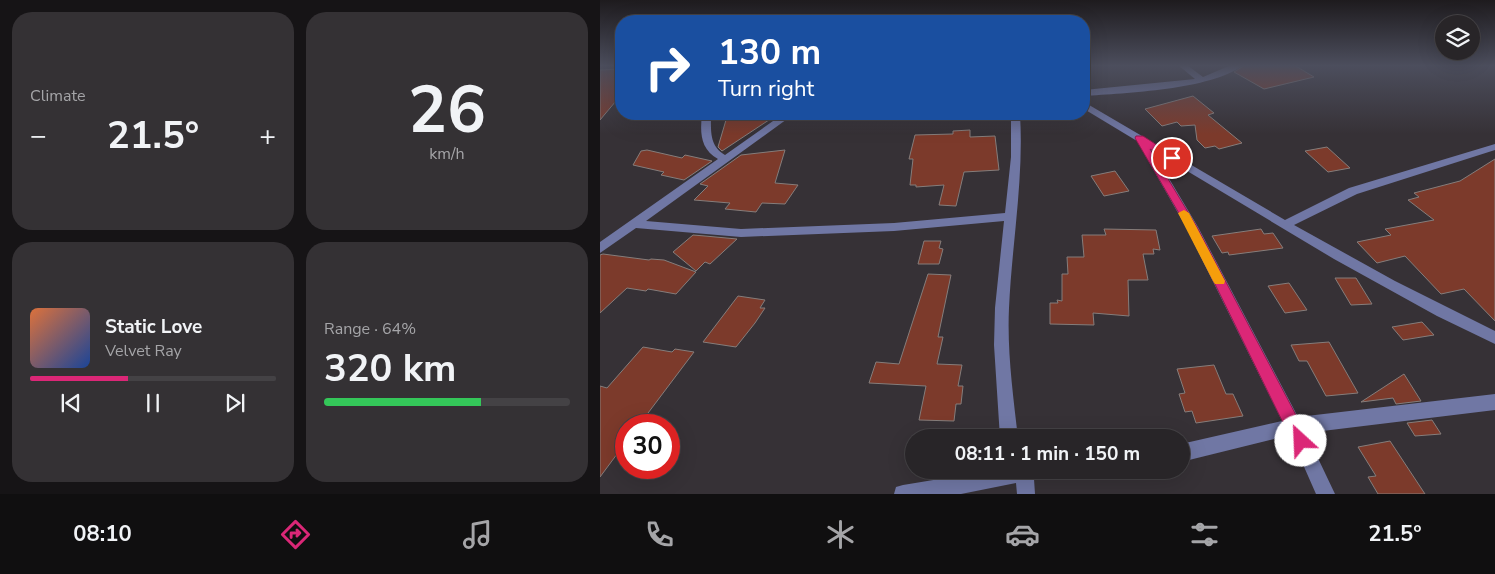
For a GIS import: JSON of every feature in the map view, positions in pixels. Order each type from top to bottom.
[{"type":"street","points":[[1090,93],[1144,88]]},
{"type":"street","points":[[1090,109],[1285,225],[1446,315],[1495,338]]},
{"type":"street","points":[[707,120],[709,149],[714,154],[725,159]]},
{"type":"street","points":[[600,248],[780,120]]},
{"type":"street","points":[[1008,429],[1001,345],[1002,308],[1016,157],[1016,120]]},
{"type":"street","points":[[1140,138],[1192,227],[1294,426],[1326,494]]},
{"type":"street","points":[[1285,225],[1353,190],[1495,147]]},
{"type":"street","points":[[634,224],[741,233],[894,227],[1012,216]]},
{"type":"street","points":[[1190,451],[1294,426],[1495,402]]},
{"type":"street","points":[[903,494],[953,487],[989,479]]},
{"type":"street","points":[[1023,479],[1026,494]]},
{"type":"building","points":[[600,88],[615,88],[615,102],[600,120]]},
{"type":"building","points":[[1193,96],[1214,113],[1208,115],[1242,143],[1219,149],[1215,146],[1205,148],[1197,140],[1195,125],[1181,126],[1177,122],[1162,126],[1145,109]]},
{"type":"building","points":[[726,120],[769,120],[722,151],[718,147]]},
{"type":"building","points":[[970,130],[970,137],[995,136],[999,170],[964,172],[956,206],[939,205],[944,185],[916,187],[916,185],[910,185],[913,159],[909,159],[915,135],[953,134],[953,131]]},
{"type":"building","points":[[1327,147],[1350,168],[1328,172],[1305,151]]},
{"type":"building","points":[[647,150],[682,158],[685,155],[712,161],[684,180],[661,175],[664,172],[633,165],[641,151]]},
{"type":"building","points":[[785,150],[775,183],[798,185],[785,204],[762,203],[756,212],[725,209],[730,203],[694,200],[708,186],[700,184],[741,155]]},
{"type":"building","points":[[1495,159],[1495,321],[1464,289],[1441,294],[1405,256],[1377,263],[1357,242],[1391,235],[1385,229],[1434,220],[1408,200],[1419,197],[1414,193],[1460,181]]},
{"type":"building","points":[[1115,171],[1129,191],[1104,196],[1091,176]]},
{"type":"building","points":[[1104,229],[1156,230],[1160,250],[1153,249],[1154,254],[1143,254],[1148,280],[1128,280],[1129,316],[1093,313],[1094,325],[1050,324],[1050,303],[1058,303],[1057,300],[1062,301],[1062,274],[1068,274],[1067,257],[1084,257],[1082,235],[1106,235]]},
{"type":"building","points":[[1261,229],[1264,234],[1273,233],[1283,248],[1229,255],[1228,252],[1222,253],[1212,236]]},
{"type":"building","points":[[693,235],[737,239],[710,264],[705,262],[696,271],[673,252]]},
{"type":"building","points":[[924,241],[941,241],[939,248],[943,249],[939,264],[918,264]]},
{"type":"building","points":[[600,255],[664,260],[696,272],[676,294],[648,289],[646,291],[627,288],[600,313]]},
{"type":"building","points":[[928,274],[951,275],[938,337],[943,337],[937,364],[962,365],[958,386],[963,386],[961,404],[956,404],[954,421],[919,420],[926,386],[869,383],[876,362],[899,364]]},
{"type":"building","points":[[1335,278],[1356,278],[1372,304],[1351,305]]},
{"type":"building","points":[[1289,283],[1307,310],[1285,313],[1268,286]]},
{"type":"building","points":[[738,296],[765,300],[760,308],[765,308],[755,323],[736,347],[703,342]]},
{"type":"building","points":[[1422,322],[1434,335],[1403,340],[1392,327]]},
{"type":"building","points":[[1329,342],[1358,393],[1326,396],[1307,361],[1299,361],[1291,345]]},
{"type":"building","points":[[643,347],[672,352],[675,349],[694,352],[647,414],[615,414],[615,457],[600,477],[600,386],[607,388]]},
{"type":"building","points":[[1214,365],[1226,394],[1233,394],[1243,416],[1196,423],[1192,411],[1185,412],[1179,394],[1185,393],[1177,369]]},
{"type":"building","points":[[1404,374],[1421,401],[1396,404],[1393,398],[1361,402]]},
{"type":"building","points":[[1432,420],[1441,434],[1415,436],[1407,423]]},
{"type":"building","points":[[1390,441],[1425,494],[1378,494],[1368,477],[1376,476],[1358,447]]},
{"type":"slow traffic","points":[[1184,213],[1219,281]]},
{"type":"route","points":[[1172,158],[1140,138],[1192,227],[1301,441]]}]
